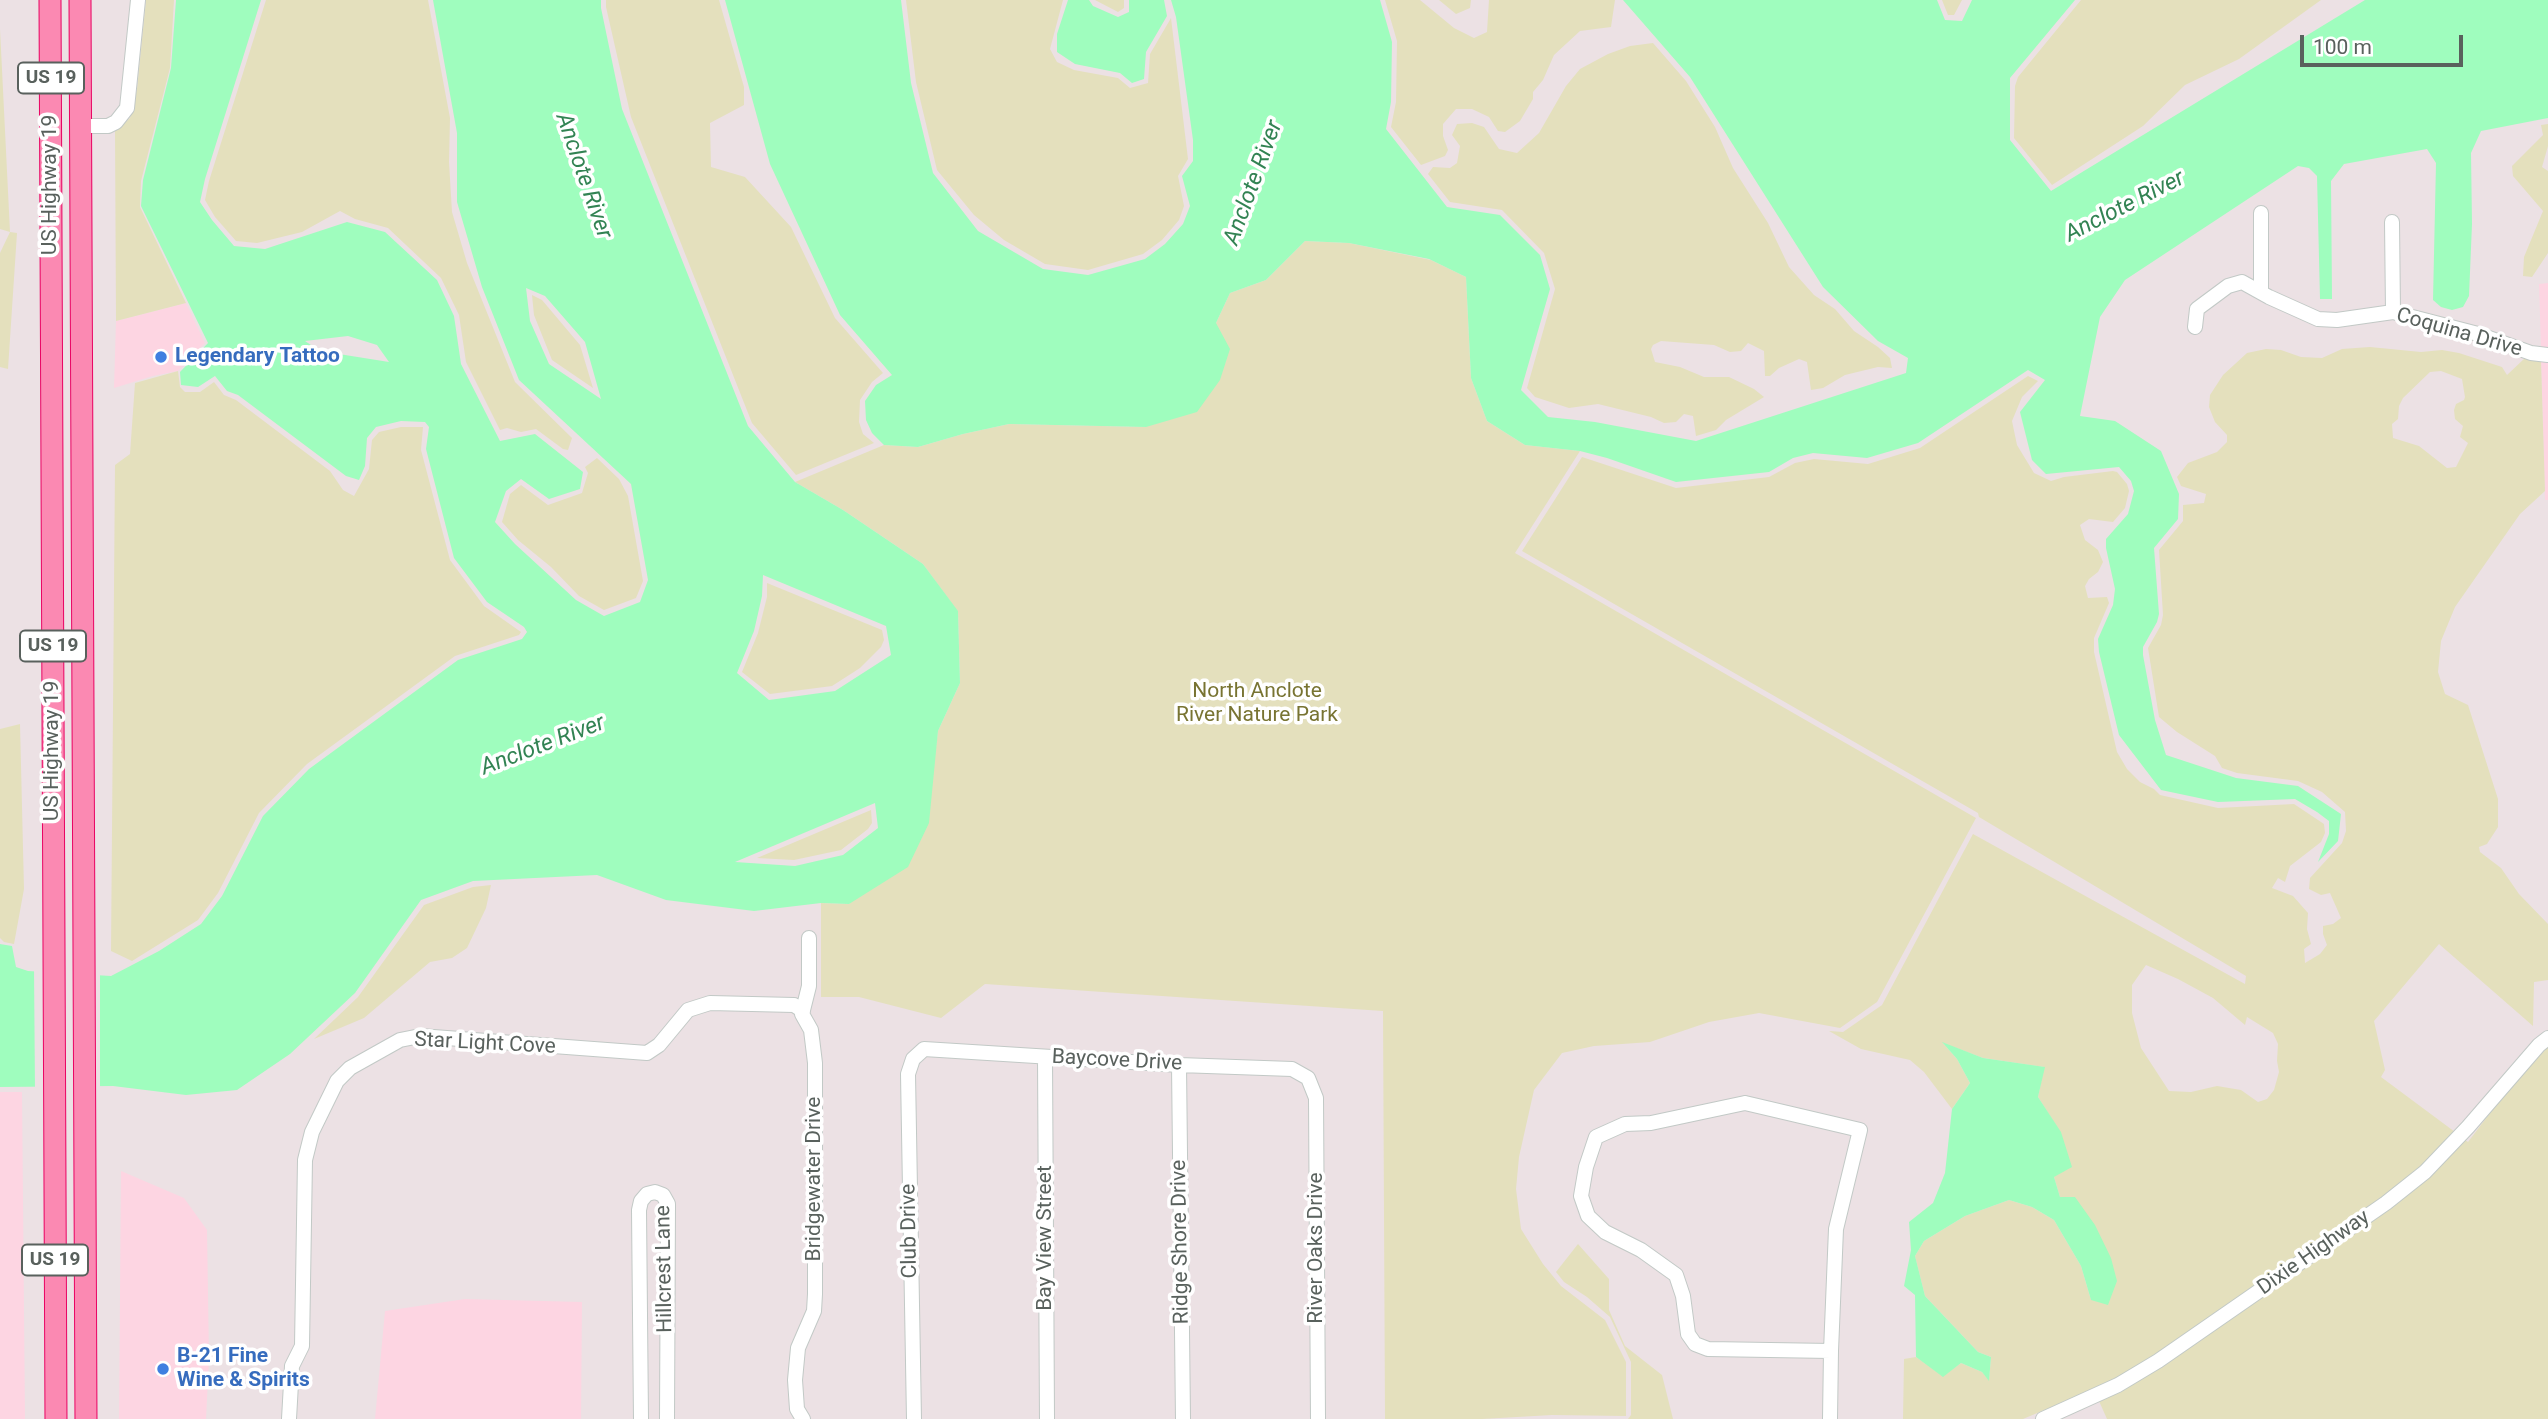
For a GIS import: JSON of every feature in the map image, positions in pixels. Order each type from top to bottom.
[{"type":"highway","name":"US Highway 19","points":[[50,0],[56,1419]]},
{"type":"highway","name":"US Highway 19","points":[[80,0],[86,1419]]},
{"type":"highway","points":[[52,334],[66,364],[82,379]]},
{"type":"street","points":[[81,126],[116,122],[127,108],[138,0]]},
{"type":"street","points":[[2261,213],[2261,292]]},
{"type":"street","points":[[2392,222],[2393,313]]},
{"type":"street","name":"Coquina Drive","points":[[2195,327],[2197,309],[2228,286],[2242,282],[2318,319],[2337,320],[2393,313],[2478,334],[2531,353],[2548,355]]},
{"type":"street","name":"Bridgewater Drive","points":[[803,1419],[797,1409],[795,1380],[798,1348],[814,1311],[815,1294],[815,1063],[811,1030],[803,1011],[809,986],[809,938]]},
{"type":"street","name":"Star Light Cove","points":[[289,1419],[292,1366],[302,1346],[305,1160],[312,1132],[337,1080],[351,1068],[400,1040],[420,1036],[647,1053],[659,1045],[688,1010],[710,1003],[794,1005],[803,1011]]},
{"type":"street","name":"Dixie Highway","points":[[2043,1419],[2118,1385],[2158,1361],[2386,1203],[2425,1172],[2548,1038]]},
{"type":"street","name":"Baycove Drive","points":[[923,1049],[1179,1065],[1292,1069],[1308,1078]]},
{"type":"street","name":"Club Drive","points":[[914,1419],[908,1074],[913,1059],[923,1049]]},
{"type":"street","name":"Bay View Street","points":[[1045,1057],[1047,1419]]},
{"type":"street","name":"Ridge Shore Drive","points":[[1179,1065],[1183,1419]]},
{"type":"street","name":"River Oaks Drive","points":[[1308,1078],[1316,1098],[1318,1419]]},
{"type":"street","points":[[1830,1419],[1836,1228],[1860,1130],[1745,1103],[1651,1123],[1625,1124],[1596,1137],[1586,1167],[1581,1196],[1588,1216],[1605,1232],[1641,1250],[1676,1275],[1684,1296],[1688,1334],[1695,1344],[1707,1349],[1831,1351]]},
{"type":"street","name":"Hillcrest Lane","points":[[641,1419],[639,1210],[641,1200],[654,1192],[663,1195],[668,1204],[667,1419]]},
{"type":"shaded area","points":[[2548,283],[2548,349],[2541,348],[2539,284]]},
{"type":"shaded area","points":[[186,303],[205,343],[178,371],[114,388],[116,321]]},
{"type":"shaded area","points":[[2541,361],[2548,362],[2548,500],[2545,500]]},
{"type":"shaded area","points":[[0,1092],[22,1092],[25,1419],[0,1419]]},
{"type":"shaded area","points":[[121,1171],[184,1198],[207,1230],[209,1358],[206,1419],[119,1419]]},
{"type":"shaded area","points":[[465,1299],[582,1302],[581,1419],[375,1419],[385,1311]]},
{"type":"green space","points":[[146,0],[174,0],[170,68],[141,181],[140,207],[186,303],[116,321],[115,131],[130,118],[137,89]]},
{"type":"green space","points":[[266,0],[428,0],[450,118],[452,212],[467,263],[515,382],[572,438],[568,450],[536,429],[521,432],[507,428],[500,430],[466,362],[459,315],[441,278],[388,228],[355,219],[340,211],[302,232],[257,243],[236,241],[215,217],[205,200],[209,181]]},
{"type":"green space","points":[[606,0],[719,0],[744,87],[744,105],[710,123],[711,167],[745,177],[791,227],[835,318],[883,373],[872,382],[860,400],[859,422],[863,434],[874,443],[796,475],[752,423],[631,117]]},
{"type":"green space","points":[[906,0],[1063,0],[1050,49],[1057,62],[1074,70],[1118,78],[1130,88],[1148,83],[1150,54],[1171,18],[1188,159],[1178,176],[1184,206],[1179,220],[1162,240],[1143,254],[1088,270],[1045,264],[1004,240],[974,215],[937,170],[916,82]]},
{"type":"green space","points":[[1095,0],[1124,0],[1124,8],[1118,12]]},
{"type":"green space","points":[[1385,0],[1420,0],[1454,28],[1474,38],[1487,32],[1489,0],[1615,0],[1611,27],[1580,31],[1554,55],[1520,121],[1505,132],[1498,131],[1489,117],[1472,109],[1456,109],[1443,124],[1443,136],[1448,150],[1445,156],[1421,165],[1391,127],[1396,102],[1397,41]]},
{"type":"green space","points":[[1439,0],[1471,0],[1470,8],[1456,14]]},
{"type":"green space","points":[[1942,0],[1962,0],[1954,15],[1948,15]]},
{"type":"green space","points":[[2081,0],[2321,0],[2239,59],[2185,85],[2143,126],[2052,185],[2014,138],[2015,86],[2018,77]]},
{"type":"green space","points":[[0,29],[10,232],[0,229]]},
{"type":"green space","points":[[1653,43],[1686,81],[1715,127],[1733,168],[1768,223],[1789,267],[1814,295],[1835,309],[1854,331],[1890,358],[1892,368],[1878,367],[1845,375],[1823,388],[1811,390],[1807,362],[1799,359],[1779,368],[1770,376],[1765,376],[1764,351],[1748,343],[1741,351],[1730,352],[1714,345],[1661,341],[1651,349],[1655,362],[1680,367],[1704,377],[1729,377],[1764,397],[1726,420],[1716,430],[1696,436],[1693,416],[1684,414],[1676,422],[1664,423],[1651,417],[1598,404],[1569,408],[1535,397],[1527,388],[1555,289],[1544,253],[1502,210],[1450,202],[1428,174],[1433,167],[1450,168],[1457,163],[1460,146],[1452,135],[1457,124],[1472,123],[1484,127],[1499,149],[1517,153],[1539,133],[1566,86],[1580,69],[1630,46]]},
{"type":"green space","points":[[2548,124],[2548,146],[2542,167],[2548,171],[2548,253],[2532,277],[2523,276],[2524,257],[2543,211],[2513,176],[2512,166],[2543,135],[2541,125]]},
{"type":"green space","points":[[10,232],[17,233],[8,369],[0,367],[0,253]]},
{"type":"green space","name":"North Anclote River Nature Park","points":[[1305,241],[1349,243],[1431,260],[1466,277],[1471,378],[1487,421],[1525,445],[1580,451],[1515,553],[1976,818],[1877,1002],[1840,1028],[1759,1013],[1709,1022],[1650,1042],[1594,1046],[1562,1053],[1534,1090],[1519,1157],[1516,1189],[1521,1229],[1561,1286],[1605,1320],[1626,1362],[1626,1416],[1385,1419],[1383,1011],[985,984],[941,1018],[859,997],[821,997],[821,903],[849,904],[934,763],[938,731],[960,683],[958,612],[923,564],[843,510],[795,482],[884,445],[918,447],[1009,424],[1146,427],[1216,323],[1230,293],[1266,280]]},
{"type":"green space","points":[[532,295],[542,300],[580,345],[593,388],[552,360],[534,315]]},
{"type":"green space","points":[[2370,347],[2421,352],[2442,350],[2502,367],[2507,375],[2525,358],[2541,361],[2545,491],[2520,514],[2455,607],[2441,641],[2438,672],[2445,694],[2468,705],[2498,799],[2498,827],[2487,844],[2479,847],[2480,852],[2501,868],[2519,894],[2548,924],[2548,980],[2534,982],[2533,1026],[2439,944],[2374,1021],[2385,1070],[2381,1077],[2455,1132],[2421,1167],[2383,1197],[2116,1380],[2023,1419],[1903,1419],[1904,1359],[1916,1357],[1943,1376],[1961,1363],[1982,1372],[1989,1380],[1991,1357],[1978,1352],[1925,1296],[1915,1256],[1924,1241],[1965,1216],[2009,1200],[2032,1207],[2054,1220],[2081,1266],[2091,1300],[2075,1197],[2060,1197],[2054,1177],[2060,1132],[2038,1097],[2044,1067],[1983,1058],[1943,1043],[1957,1059],[1970,1083],[1952,1109],[1924,1072],[1910,1060],[1861,1049],[1829,1031],[1843,1032],[1882,1005],[1973,834],[2245,984],[2246,976],[1979,817],[1978,813],[1522,551],[1582,457],[1676,488],[1769,477],[1795,463],[1814,459],[1868,464],[1920,448],[2028,376],[2038,381],[2022,397],[2012,421],[2017,445],[2034,473],[2051,481],[2113,471],[2127,484],[2129,491],[2125,508],[2113,522],[2089,519],[2080,525],[2085,540],[2098,550],[2103,562],[2085,586],[2088,598],[2107,597],[2109,603],[2094,638],[2094,652],[2117,752],[2127,769],[2140,782],[2160,795],[2218,808],[2294,804],[2324,824],[2325,833],[2321,842],[2290,866],[2285,882],[2278,878],[2272,888],[2293,896],[2308,913],[2307,929],[2311,944],[2304,949],[2305,963],[2320,954],[2327,945],[2323,926],[2333,924],[2341,918],[2330,893],[2321,895],[2309,889],[2310,878],[2342,843],[2346,831],[2345,812],[2322,792],[2298,781],[2237,773],[2222,768],[2215,756],[2177,732],[2159,717],[2148,648],[2161,625],[2163,615],[2159,550],[2183,521],[2183,505],[2204,503],[2206,494],[2181,486],[2177,477],[2188,463],[2217,452],[2227,442],[2227,435],[2215,422],[2209,407],[2210,395],[2223,375],[2247,353],[2266,349],[2281,350],[2301,357],[2322,358],[2342,349]],"holes":[[[2441,371],[2462,379],[2465,397],[2456,404],[2454,410],[2455,419],[2463,426],[2460,437],[2468,443],[2456,467],[2447,468],[2419,446],[2393,438],[2392,424],[2398,419],[2403,398],[2430,372]],[[2146,965],[2213,998],[2245,1025],[2247,1017],[2273,1033],[2278,1044],[2279,1072],[2274,1090],[2267,1099],[2258,1102],[2241,1090],[2217,1086],[2191,1092],[2169,1091],[2141,1048],[2132,1013],[2132,985]]]},
{"type":"green space","points":[[178,371],[180,387],[185,392],[200,392],[214,382],[224,395],[236,400],[330,471],[343,490],[354,496],[369,469],[372,440],[379,432],[401,427],[423,427],[421,450],[450,560],[484,606],[521,632],[519,635],[455,656],[307,764],[259,813],[218,893],[198,920],[132,961],[111,951],[115,465],[130,454],[135,383]]},
{"type":"green space","points":[[597,458],[619,479],[628,496],[643,581],[636,598],[604,610],[579,596],[502,522],[510,494],[521,485],[548,505],[582,493],[588,473],[585,467]]},
{"type":"green space","points":[[767,583],[882,630],[884,640],[881,647],[860,668],[832,686],[770,694],[742,672],[758,633],[767,597]]},
{"type":"green space","points":[[20,724],[24,889],[14,944],[4,942],[0,938],[0,729]]},
{"type":"green space","points":[[871,810],[872,823],[868,829],[841,850],[794,860],[757,858]]},
{"type":"green space","points":[[491,885],[486,908],[467,948],[452,958],[430,962],[364,1018],[314,1039],[358,997],[424,905],[473,887]]},
{"type":"green space","points":[[2548,1046],[2548,1419],[2107,1419],[2099,1401],[2121,1391],[2464,1139],[2468,1142],[2506,1092]]},
{"type":"green space","points":[[1578,1244],[1609,1279],[1609,1310],[1625,1346],[1662,1375],[1673,1419],[1628,1419],[1631,1415],[1631,1362],[1610,1317],[1564,1282],[1556,1272]]},
{"type":"water","name":"Anclote River","points":[[176,0],[261,0],[200,202],[234,246],[265,249],[347,222],[385,232],[437,280],[454,316],[461,364],[500,441],[535,434],[583,472],[580,489],[549,499],[521,479],[506,491],[495,522],[576,600],[604,616],[640,602],[648,580],[631,484],[519,380],[482,287],[457,202],[457,133],[433,0],[601,0],[622,109],[748,426],[795,482],[843,510],[923,564],[958,611],[960,683],[938,731],[929,823],[908,867],[849,904],[821,903],[754,911],[666,900],[597,875],[473,881],[421,900],[355,993],[290,1054],[237,1090],[186,1095],[113,1086],[0,1087],[0,944],[12,946],[16,967],[28,971],[111,976],[159,951],[201,924],[222,896],[263,816],[309,769],[458,660],[522,639],[527,632],[524,627],[487,602],[454,558],[426,449],[429,427],[425,422],[401,421],[376,427],[367,438],[365,466],[359,480],[346,476],[238,395],[227,391],[215,376],[198,387],[181,385],[180,372],[208,343],[141,206],[143,180],[171,68]],"holes":[[[526,288],[545,296],[585,342],[601,399],[549,364],[530,321]],[[348,336],[377,345],[389,362],[320,351],[305,341]],[[763,575],[886,626],[891,655],[835,691],[769,700],[737,673],[754,631],[762,596]],[[875,803],[878,828],[843,855],[795,866],[735,862]]]},
{"type":"water","name":"Anclote River","points":[[725,0],[901,0],[911,83],[933,173],[978,231],[1043,269],[1088,275],[1145,259],[1165,244],[1183,224],[1190,206],[1182,176],[1193,161],[1193,140],[1176,17],[1171,0],[1380,0],[1392,42],[1391,102],[1386,129],[1447,207],[1500,215],[1540,255],[1550,289],[1521,390],[1548,417],[1595,422],[1696,441],[1906,373],[1908,358],[1878,341],[1823,287],[1690,77],[1623,0],[1937,0],[1945,20],[1962,21],[1972,0],[2075,0],[2010,78],[2010,140],[2051,191],[2365,0],[2548,0],[2548,118],[2481,131],[2471,153],[2469,296],[2463,307],[2452,310],[2441,307],[2433,300],[2436,163],[2427,149],[2344,164],[2331,181],[2332,299],[2320,299],[2317,176],[2309,168],[2298,166],[2125,280],[2100,317],[2080,416],[2115,421],[2161,451],[2179,494],[2178,519],[2154,548],[2159,614],[2143,647],[2155,720],[2166,755],[2236,778],[2298,786],[2341,814],[2338,841],[2318,862],[2329,834],[2329,821],[2317,812],[2295,799],[2218,802],[2161,790],[2119,735],[2098,639],[2113,605],[2115,589],[2106,539],[2128,514],[2134,491],[2131,481],[2119,467],[2046,474],[2032,460],[2020,412],[2045,380],[2028,370],[1918,443],[1867,458],[1813,453],[1793,458],[1769,472],[1676,482],[1580,451],[1525,445],[1487,421],[1471,378],[1466,277],[1429,259],[1349,243],[1305,241],[1266,280],[1230,293],[1216,323],[1230,349],[1220,380],[1197,412],[1146,427],[1009,424],[918,447],[884,445],[872,433],[866,420],[865,401],[876,385],[892,375],[840,315],[770,164]]},
{"type":"water","points":[[1068,0],[1089,0],[1093,6],[1118,17],[1129,12],[1129,0],[1164,0],[1167,16],[1146,52],[1144,79],[1132,83],[1120,73],[1075,64],[1057,52],[1057,34]]},
{"type":"water","points":[[1942,1042],[1983,1058],[2045,1067],[2038,1097],[2061,1132],[2072,1167],[2054,1177],[2060,1197],[2075,1197],[2095,1225],[2111,1258],[2117,1281],[2108,1305],[2091,1300],[2081,1266],[2054,1220],[2032,1207],[2009,1200],[1965,1216],[1924,1241],[1915,1256],[1925,1296],[1978,1352],[1991,1357],[1989,1381],[1982,1372],[1961,1363],[1943,1377],[1916,1357],[1915,1295],[1904,1286],[1911,1250],[1909,1222],[1933,1203],[1945,1173],[1952,1109],[1970,1083],[1957,1059]]},
{"type":"pier","points":[[34,968],[100,972],[100,1089],[35,1090]]},
{"type":"place","name":"Legendary Tattoo","points":[[161,357]]},
{"type":"place","name":"B-21 Fine Wine & Spirits","points":[[163,1369]]}]
